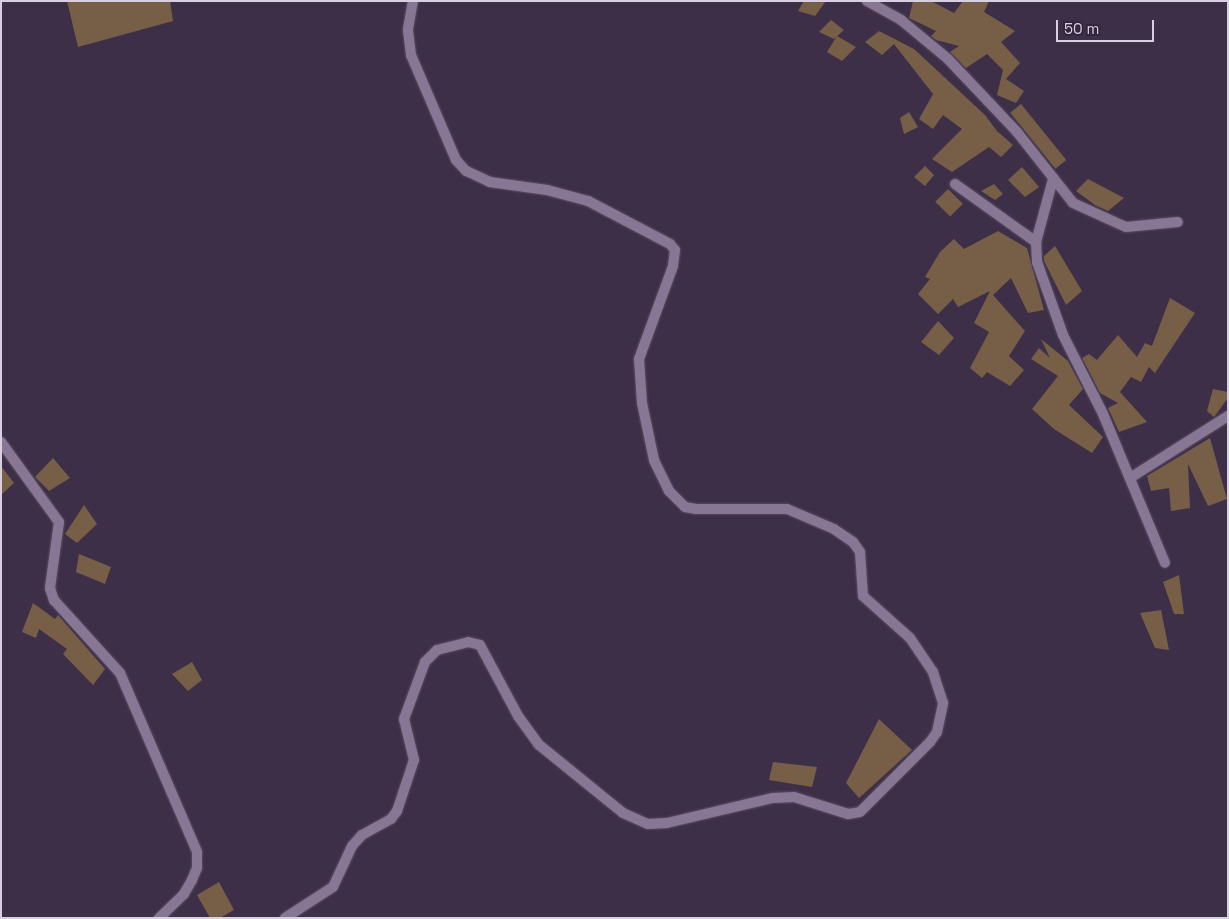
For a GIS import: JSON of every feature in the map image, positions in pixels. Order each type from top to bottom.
[{"type":"street","points":[[285,918],[333,887],[352,846],[362,835],[391,819],[397,811],[414,760],[404,719],[425,662],[437,650],[468,642],[480,645],[518,716],[538,744],[623,813],[648,824],[667,823],[772,798],[794,797],[848,814],[860,812],[930,742],[937,732],[943,704],[933,672],[910,638],[863,596],[860,552],[853,542],[834,529],[787,509],[696,510],[685,507],[669,491],[654,460],[642,403],[639,359],[673,266],[675,250],[670,244],[588,201],[477,179],[466,171],[456,160],[411,54],[408,29],[413,1]]},
{"type":"street","points":[[867,1],[901,20],[948,58],[1017,132],[1073,203],[1116,224],[1132,228],[1178,222]]},
{"type":"street","points":[[1053,179],[1036,242],[1037,262],[1060,327],[1130,478],[1165,563]]},
{"type":"street","points":[[955,184],[1036,242]]},
{"type":"street","points":[[1130,478],[1228,416]]},
{"type":"street","points":[[1,442],[59,522],[50,588],[54,600],[120,673],[127,685],[197,852],[197,868],[184,894],[159,918]]},
{"type":"building","points":[[67,1],[170,1],[173,21],[78,47]]},
{"type":"building","points":[[804,1],[826,1],[815,16],[798,11]]},
{"type":"building","points":[[913,1],[931,1],[954,13],[963,1],[989,1],[984,12],[1015,31],[1001,42],[1020,63],[1006,79],[1024,91],[1016,103],[997,95],[1003,70],[987,54],[966,68],[950,52],[959,46],[936,40],[931,36],[936,31],[909,18]]},
{"type":"building","points":[[831,20],[844,30],[834,39],[819,32]]},
{"type":"building","points":[[879,31],[914,49],[985,115],[997,131],[1013,145],[1001,157],[989,147],[952,172],[932,159],[962,129],[943,115],[933,129],[919,119],[933,94],[894,44],[882,55],[865,42]]},
{"type":"building","points":[[837,36],[856,47],[842,61],[827,52]]},
{"type":"building","points":[[1021,104],[1066,160],[1055,169],[1010,113]]},
{"type":"building","points":[[909,112],[918,127],[904,134],[900,118]]},
{"type":"building","points":[[925,166],[934,175],[925,186],[914,177]]},
{"type":"building","points":[[1022,167],[1039,187],[1025,197],[1008,180]]},
{"type":"building","points":[[1088,179],[1124,198],[1108,211],[1095,205],[1076,191]]},
{"type":"building","points":[[994,184],[1003,194],[995,200],[981,191]]},
{"type":"building","points":[[948,189],[963,204],[950,217],[935,202]]},
{"type":"building","points":[[998,231],[1027,248],[1044,310],[1028,313],[1011,278],[993,295],[1025,331],[1009,356],[1024,370],[1010,386],[987,372],[982,378],[970,368],[989,332],[974,323],[990,291],[958,307],[953,299],[938,314],[918,294],[930,279],[925,277],[940,252],[954,239],[964,249]]},
{"type":"building","points":[[1055,246],[1082,291],[1066,305],[1044,261],[1044,256]]},
{"type":"building","points":[[1170,298],[1195,313],[1155,373],[1149,367],[1141,382],[1131,377],[1120,392],[1147,422],[1119,432],[1108,408],[1118,403],[1100,393],[1082,358],[1089,354],[1097,360],[1118,335],[1137,357],[1145,343],[1152,346]]},
{"type":"building","points":[[938,321],[954,338],[939,355],[921,342]]},
{"type":"building","points":[[1041,339],[1068,361],[1083,389],[1069,405],[1103,437],[1092,453],[1054,429],[1032,409],[1058,376],[1031,359],[1039,348],[1050,358]]},
{"type":"building","points":[[1213,389],[1228,392],[1228,398],[1214,417],[1207,411]]},
{"type":"building","points":[[1210,438],[1227,499],[1208,506],[1188,464],[1190,508],[1171,511],[1169,488],[1151,491],[1147,476]]},
{"type":"building","points":[[53,458],[70,478],[49,491],[35,477]]},
{"type":"building","points":[[1,466],[14,483],[1,495]]},
{"type":"building","points":[[84,505],[97,524],[77,543],[65,534]]},
{"type":"building","points":[[79,554],[111,567],[105,584],[76,572]]},
{"type":"building","points":[[1179,575],[1184,614],[1174,614],[1163,582]]},
{"type":"building","points":[[33,603],[55,619],[58,615],[105,669],[93,685],[63,654],[67,649],[39,629],[36,638],[22,632]]},
{"type":"building","points":[[1161,610],[1169,650],[1155,648],[1140,613]]},
{"type":"building","points":[[192,662],[202,680],[188,691],[172,674]]},
{"type":"building","points":[[879,719],[912,750],[859,798],[846,783]]},
{"type":"building","points":[[773,762],[817,767],[812,787],[769,780]]},
{"type":"building","points":[[219,882],[234,910],[220,918],[210,918],[197,895]]}]
